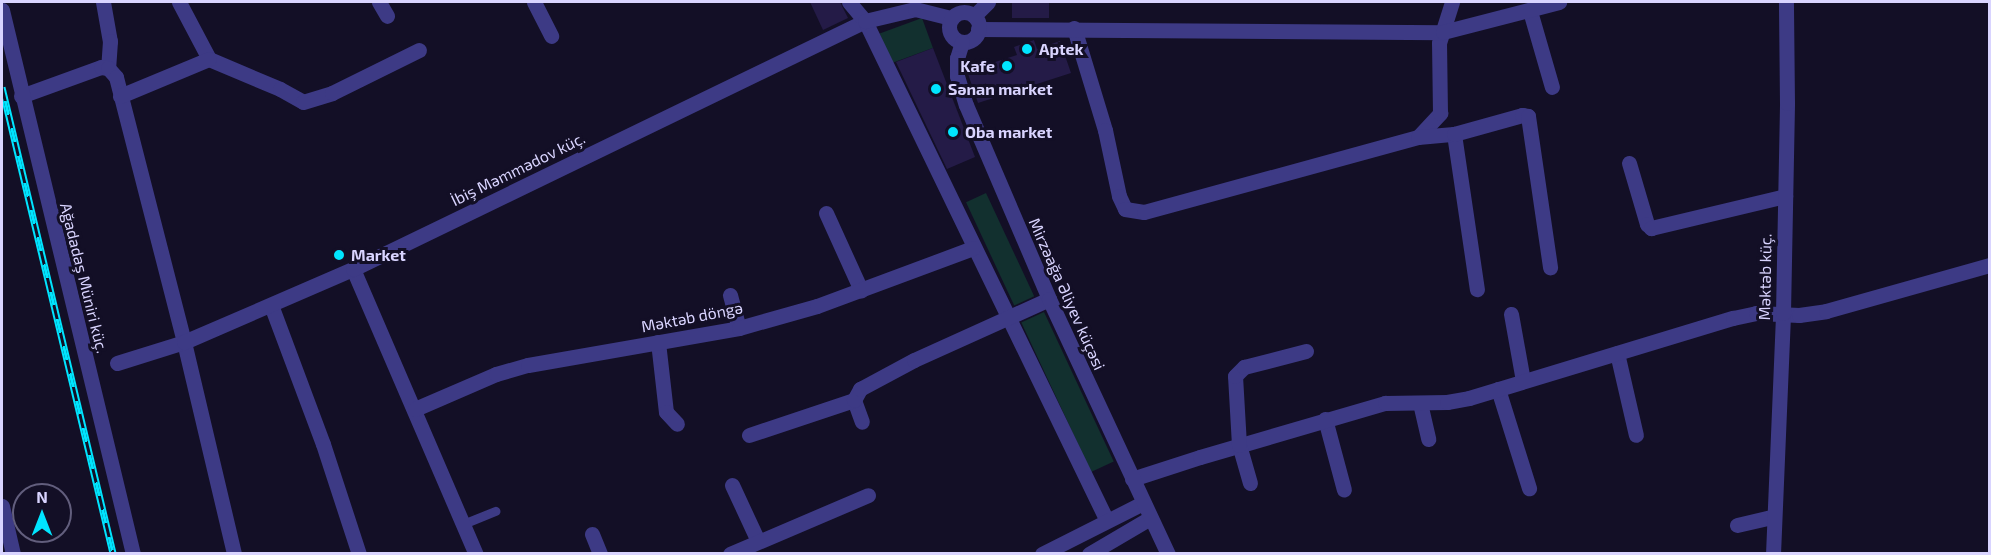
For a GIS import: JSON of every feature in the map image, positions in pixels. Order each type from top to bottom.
[{"type":"street","points":[[103,2],[110,41],[108,68],[116,77],[184,342],[234,554]]},
{"type":"street","points":[[179,2],[209,59],[280,89],[303,102],[332,93],[419,50]]},
{"type":"street","points":[[379,2],[387,16]]},
{"type":"street","points":[[534,2],[551,36]]},
{"type":"street","points":[[849,2],[865,21],[1107,521]]},
{"type":"street","points":[[952,18],[949,31],[954,38],[962,42],[975,37],[976,23],[988,2]]},
{"type":"street","points":[[1418,137],[1440,112],[1438,56],[1452,2]]},
{"type":"street","points":[[926,6],[952,18],[965,12],[976,23],[1074,28],[1443,32],[1559,2]]},
{"type":"street","name":"Məktəb küç.","points":[[1773,554],[1784,313],[1786,2]]},
{"type":"street","name":"İbiş Məmmədov küç.","points":[[117,363],[184,342],[353,269],[865,21],[926,6]]},
{"type":"street","name":"Ağadadaş Müniri küç.","points":[[2,10],[21,96],[134,554]]},
{"type":"street","points":[[1530,11],[1552,87]]},
{"type":"street","points":[[1074,28],[1106,130],[1119,196],[1125,209],[1132,212],[1157,210],[1418,137],[1454,134],[1522,115],[1528,116],[1550,267]]},
{"type":"street","name":"Mirzəağa Əliyev küçəsi","points":[[962,42],[957,66],[960,88],[1049,299],[1168,554]]},
{"type":"street","points":[[120,96],[209,59]]},
{"type":"street","points":[[21,96],[94,69],[108,68]]},
{"type":"street","points":[[1454,134],[1477,289]]},
{"type":"street","points":[[1629,163],[1647,224],[1651,228],[1785,196]]},
{"type":"street","points":[[826,213],[861,290]]},
{"type":"street","name":"Məktəb döngə","points":[[415,408],[496,374],[517,368],[739,328],[817,306],[973,248]]},
{"type":"street","points":[[1132,479],[1325,419],[1385,403],[1447,402],[1498,389],[1733,318],[1756,313],[1799,315],[1826,311],[1989,265]]},
{"type":"street","points":[[353,269],[415,408],[476,554]]},
{"type":"street","points":[[730,296],[739,328]]},
{"type":"street","points":[[749,435],[854,400],[860,389],[896,370],[1049,299]]},
{"type":"street","points":[[271,305],[323,444],[359,554]]},
{"type":"street","points":[[1511,314],[1523,381]]},
{"type":"street","points":[[658,342],[666,412],[677,424]]},
{"type":"street","points":[[1250,483],[1239,445],[1235,376],[1238,370],[1306,351]]},
{"type":"street","points":[[1617,353],[1636,435]]},
{"type":"street","points":[[1498,389],[1529,488]]},
{"type":"street","points":[[854,400],[862,422]]},
{"type":"street","points":[[1420,403],[1428,439]]},
{"type":"street","points":[[1325,419],[1344,490]]},
{"type":"street","points":[[732,485],[758,541]]},
{"type":"street","points":[[730,554],[868,495]]},
{"type":"street","points":[[1042,554],[1143,503]]},
{"type":"street","points":[[2,506],[13,554]]},
{"type":"street","points":[[1737,525],[1773,517]]},
{"type":"street","points":[[1089,554],[1150,518]]},
{"type":"street","points":[[592,534],[600,554]]},
{"type":"lane","points":[[463,524],[496,511]]},
{"type":"green space","points":[[922,18],[933,48],[891,63],[880,33]]},
{"type":"green space","points":[[986,193],[1034,296],[1014,306],[966,202]]},
{"type":"green space","points":[[1044,312],[1114,462],[1091,472],[1021,323]]},
{"type":"building","points":[[810,2],[840,2],[848,18],[823,30]]},
{"type":"building","points":[[1012,2],[1049,2],[1049,18],[1012,18]]},
{"type":"building","points":[[1034,40],[1037,49],[1060,41],[1071,73],[978,103],[967,71],[1017,55],[1014,47]]},
{"type":"building","points":[[933,48],[975,157],[947,169],[896,62]]},
{"type":"railway","points":[[2,87],[113,554]]},
{"type":"place","name":"Aptek","points":[[1027,49]]},
{"type":"place","name":"Kafe","points":[[1007,66]]},
{"type":"place","name":"Sənan market","points":[[936,89]]},
{"type":"place","name":"Oba market","points":[[953,132]]},
{"type":"place","name":"Market","points":[[339,255]]}]
